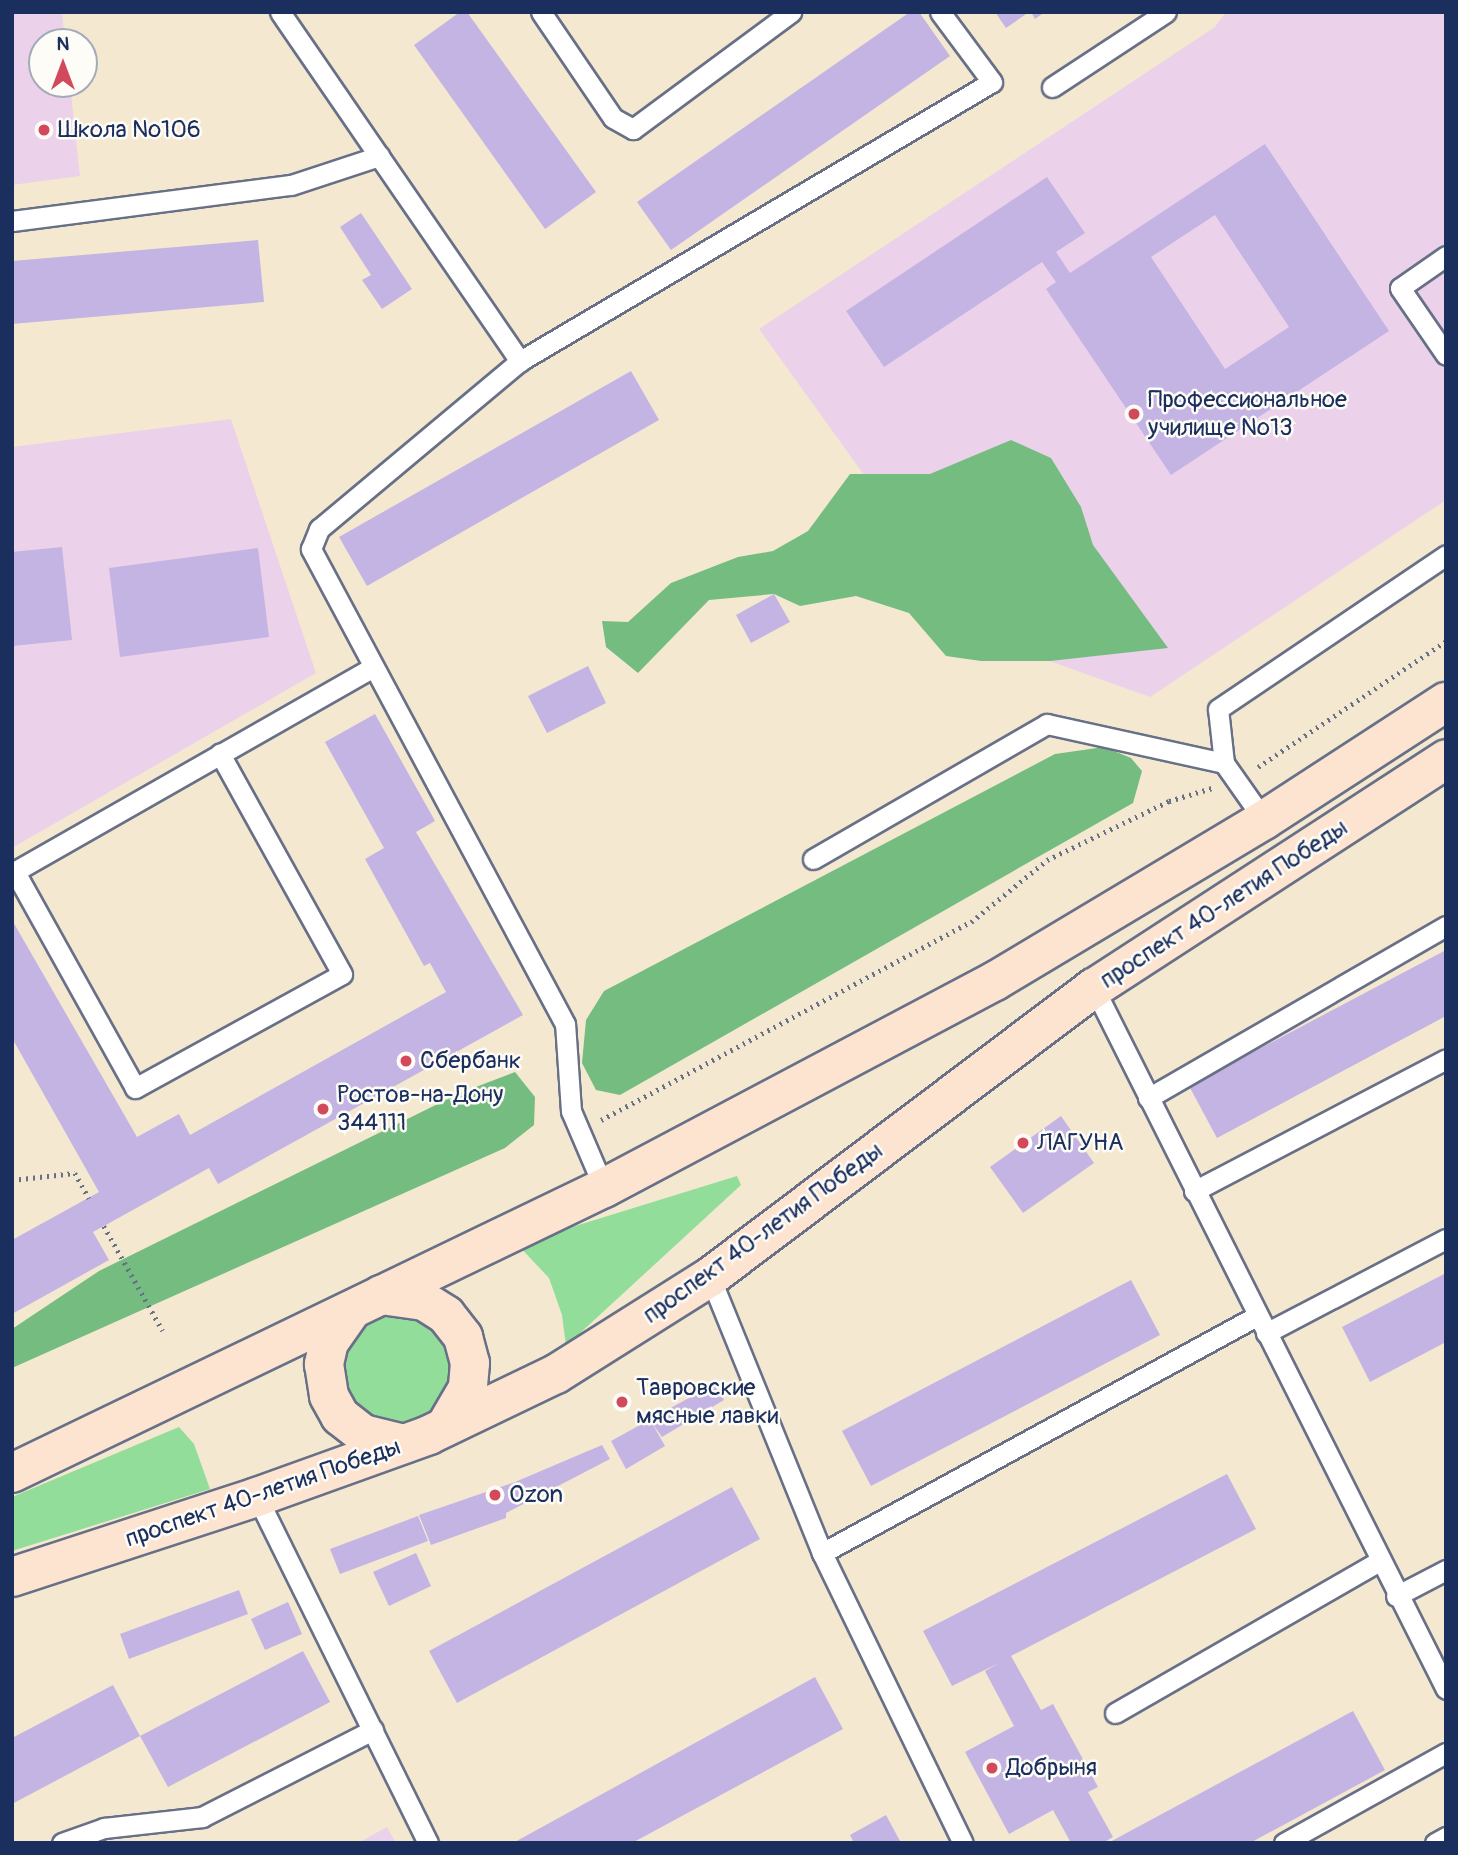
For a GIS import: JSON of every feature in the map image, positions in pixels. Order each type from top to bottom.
[{"type":"main road","name":"проспект 40-летия Победы","points":[[12,1473],[604,1188],[995,981],[1264,820],[1446,702]]},
{"type":"main road","name":"проспект 40-летия Победы","points":[[12,1577],[257,1497],[404,1444],[556,1374],[710,1278],[1094,988],[1446,759]]},
{"type":"main road","points":[[404,1444],[363,1434],[341,1416],[329,1396],[324,1364],[329,1342],[366,1303],[424,1301],[446,1315],[463,1337],[470,1363],[468,1388],[445,1427]]},
{"type":"lane","points":[[541,12],[613,118],[633,129],[790,12]]},
{"type":"lane","points":[[604,1188],[571,1111],[565,1024],[372,668],[311,549],[319,529],[520,360],[992,82],[940,12]]},
{"type":"lane","points":[[1052,87],[1166,12]]},
{"type":"lane","points":[[288,14],[379,156],[520,360]]},
{"type":"lane","points":[[12,221],[290,185],[379,156]]},
{"type":"lane","points":[[1446,257],[1400,288],[1446,355]]},
{"type":"lane","points":[[1264,820],[1224,763],[1218,709],[1446,555]]},
{"type":"lane","points":[[220,754],[342,974],[135,1088],[13,872],[220,754],[372,668]]},
{"type":"lane","points":[[813,859],[1047,724],[1224,763]]},
{"type":"lane","points":[[1148,1098],[1446,926]]},
{"type":"lane","points":[[1094,988],[1378,1562],[1446,1689]]},
{"type":"lane","points":[[1194,1191],[1446,1059]]},
{"type":"lane","points":[[822,1553],[1261,1325],[1446,1239]]},
{"type":"lane","points":[[710,1278],[822,1553],[963,1843]]},
{"type":"lane","points":[[257,1497],[428,1843]]},
{"type":"lane","points":[[1115,1713],[1378,1562]]},
{"type":"lane","points":[[1396,1596],[1446,1570]]},
{"type":"lane","points":[[62,1843],[104,1828],[202,1817],[373,1730]]},
{"type":"lane","points":[[1284,1843],[1446,1753]]},
{"type":"lane","points":[[1435,1843],[1446,1837]]},
{"type":"path","points":[[580,1130],[656,1094],[971,922],[1047,860],[1169,801],[1236,781],[1446,641]]},
{"type":"path","points":[[12,1180],[75,1173],[89,1198]]},
{"type":"path","points":[[104,1226],[163,1331]]},
{"type":"shaded area","name":"Школа №106","points":[[12,12],[62,12],[64,28],[28,28],[28,98],[72,98],[80,176],[12,185]]},
{"type":"shaded area","name":"Профессиональное училище №13","points":[[1226,12],[1446,12],[1446,500],[1150,697],[980,636],[759,329],[1215,27]]},
{"type":"shaded area","points":[[231,419],[316,673],[12,848],[12,447]]},
{"type":"shaded area","points":[[387,1827],[396,1843],[358,1843]]},
{"type":"green space","points":[[1011,440],[1051,458],[1081,507],[1093,545],[1168,648],[1050,661],[981,661],[946,656],[909,613],[856,596],[800,606],[774,594],[709,600],[638,673],[606,647],[602,621],[628,622],[671,583],[738,557],[773,551],[808,531],[850,474],[930,474]]},
{"type":"green space","points":[[1104,747],[1131,758],[1142,771],[1133,803],[620,1095],[596,1090],[582,1063],[586,1020],[604,991],[1055,754]]},
{"type":"green space","points":[[515,1072],[535,1097],[534,1125],[505,1148],[12,1368],[12,1329],[99,1271],[460,1093]]},
{"type":"green space","points":[[737,1176],[741,1185],[566,1346],[562,1315],[549,1278],[517,1244]]},
{"type":"green space","points":[[382,1311],[436,1323],[458,1361],[447,1408],[384,1431],[346,1405],[338,1352],[351,1330]]},
{"type":"green space","points":[[179,1427],[194,1444],[210,1489],[12,1551],[12,1497]]},
{"type":"building","points":[[460,12],[467,12],[596,192],[545,229],[414,45]]},
{"type":"building","points":[[910,12],[919,12],[950,56],[671,250],[637,202]]},
{"type":"building","points":[[995,12],[1029,12],[1006,28]]},
{"type":"building","points":[[1031,12],[1045,12],[1035,19]]},
{"type":"building","points":[[1265,144],[1389,331],[1171,475],[1046,289],[1056,282],[1042,262],[884,367],[846,311],[1047,177],[1085,233],[1056,252],[1070,273]],"holes":[[[1215,215],[1289,327],[1225,369],[1151,257]]]},
{"type":"building","points":[[361,213],[412,289],[382,309],[362,280],[371,275],[340,227]]},
{"type":"building","points":[[258,240],[264,302],[12,324],[12,261]]},
{"type":"building","points":[[631,371],[659,420],[367,586],[339,537]]},
{"type":"building","points":[[62,547],[72,640],[12,646],[12,552]]},
{"type":"building","points":[[258,548],[269,637],[120,657],[109,568]]},
{"type":"building","points":[[774,594],[790,622],[751,643],[736,615]]},
{"type":"building","points":[[588,666],[606,703],[547,733],[528,696]]},
{"type":"building","points":[[375,714],[435,821],[416,832],[523,1015],[218,1184],[209,1168],[93,1232],[109,1260],[12,1314],[12,1240],[99,1192],[12,1038],[12,920],[137,1137],[179,1114],[190,1135],[446,992],[430,963],[424,966],[365,859],[384,848],[325,742]]},
{"type":"building","points":[[1446,950],[1446,1016],[1217,1138],[1189,1086]]},
{"type":"building","points":[[1061,1116],[1094,1163],[1023,1213],[990,1167]]},
{"type":"building","points":[[1446,1273],[1446,1342],[1370,1382],[1342,1327]]},
{"type":"building","points":[[1131,1280],[1160,1335],[871,1486],[842,1431]]},
{"type":"building","points":[[714,1384],[724,1400],[662,1437],[652,1423],[665,1446],[626,1469],[611,1441]]},
{"type":"building","points":[[602,1445],[610,1459],[506,1513],[506,1518],[431,1545],[419,1515],[515,1482]]},
{"type":"building","points":[[1227,1474],[1256,1529],[1011,1656],[1041,1710],[1053,1704],[1098,1787],[1088,1792],[1113,1837],[1103,1843],[1071,1843],[1053,1810],[1009,1834],[965,1752],[1014,1726],[985,1671],[999,1663],[952,1686],[923,1631]]},
{"type":"building","points":[[732,1487],[760,1539],[457,1703],[429,1651]]},
{"type":"building","points":[[418,1516],[428,1541],[340,1574],[330,1549]]},
{"type":"building","points":[[416,1553],[431,1586],[389,1606],[373,1572]]},
{"type":"building","points":[[239,1590],[248,1614],[129,1659],[120,1634]]},
{"type":"building","points":[[288,1602],[302,1634],[265,1650],[251,1619]]},
{"type":"building","points":[[303,1651],[330,1702],[168,1787],[140,1736]]},
{"type":"building","points":[[815,1677],[843,1729],[632,1843],[513,1843]]},
{"type":"building","points":[[113,1685],[140,1736],[12,1804],[12,1738]]},
{"type":"building","points":[[1353,1711],[1385,1770],[1250,1843],[1108,1843]]},
{"type":"building","points":[[886,1815],[900,1841],[854,1843],[850,1835]]},
{"type":"place","name":"Школа №106","points":[[44,130]]},
{"type":"place","name":"Профессиональное училище №13","points":[[1134,414]]},
{"type":"place","name":"Сбербанк","points":[[406,1061]]},
{"type":"place","name":"Ростов-на-Дону 344111","points":[[323,1109]]},
{"type":"place","name":"ЛАГУНА","points":[[1023,1143]]},
{"type":"place","name":"Тавровские мясные лавки","points":[[622,1402]]},
{"type":"place","name":"Ozon","points":[[495,1495]]},
{"type":"place","name":"Добрыня","points":[[992,1768]]}]
